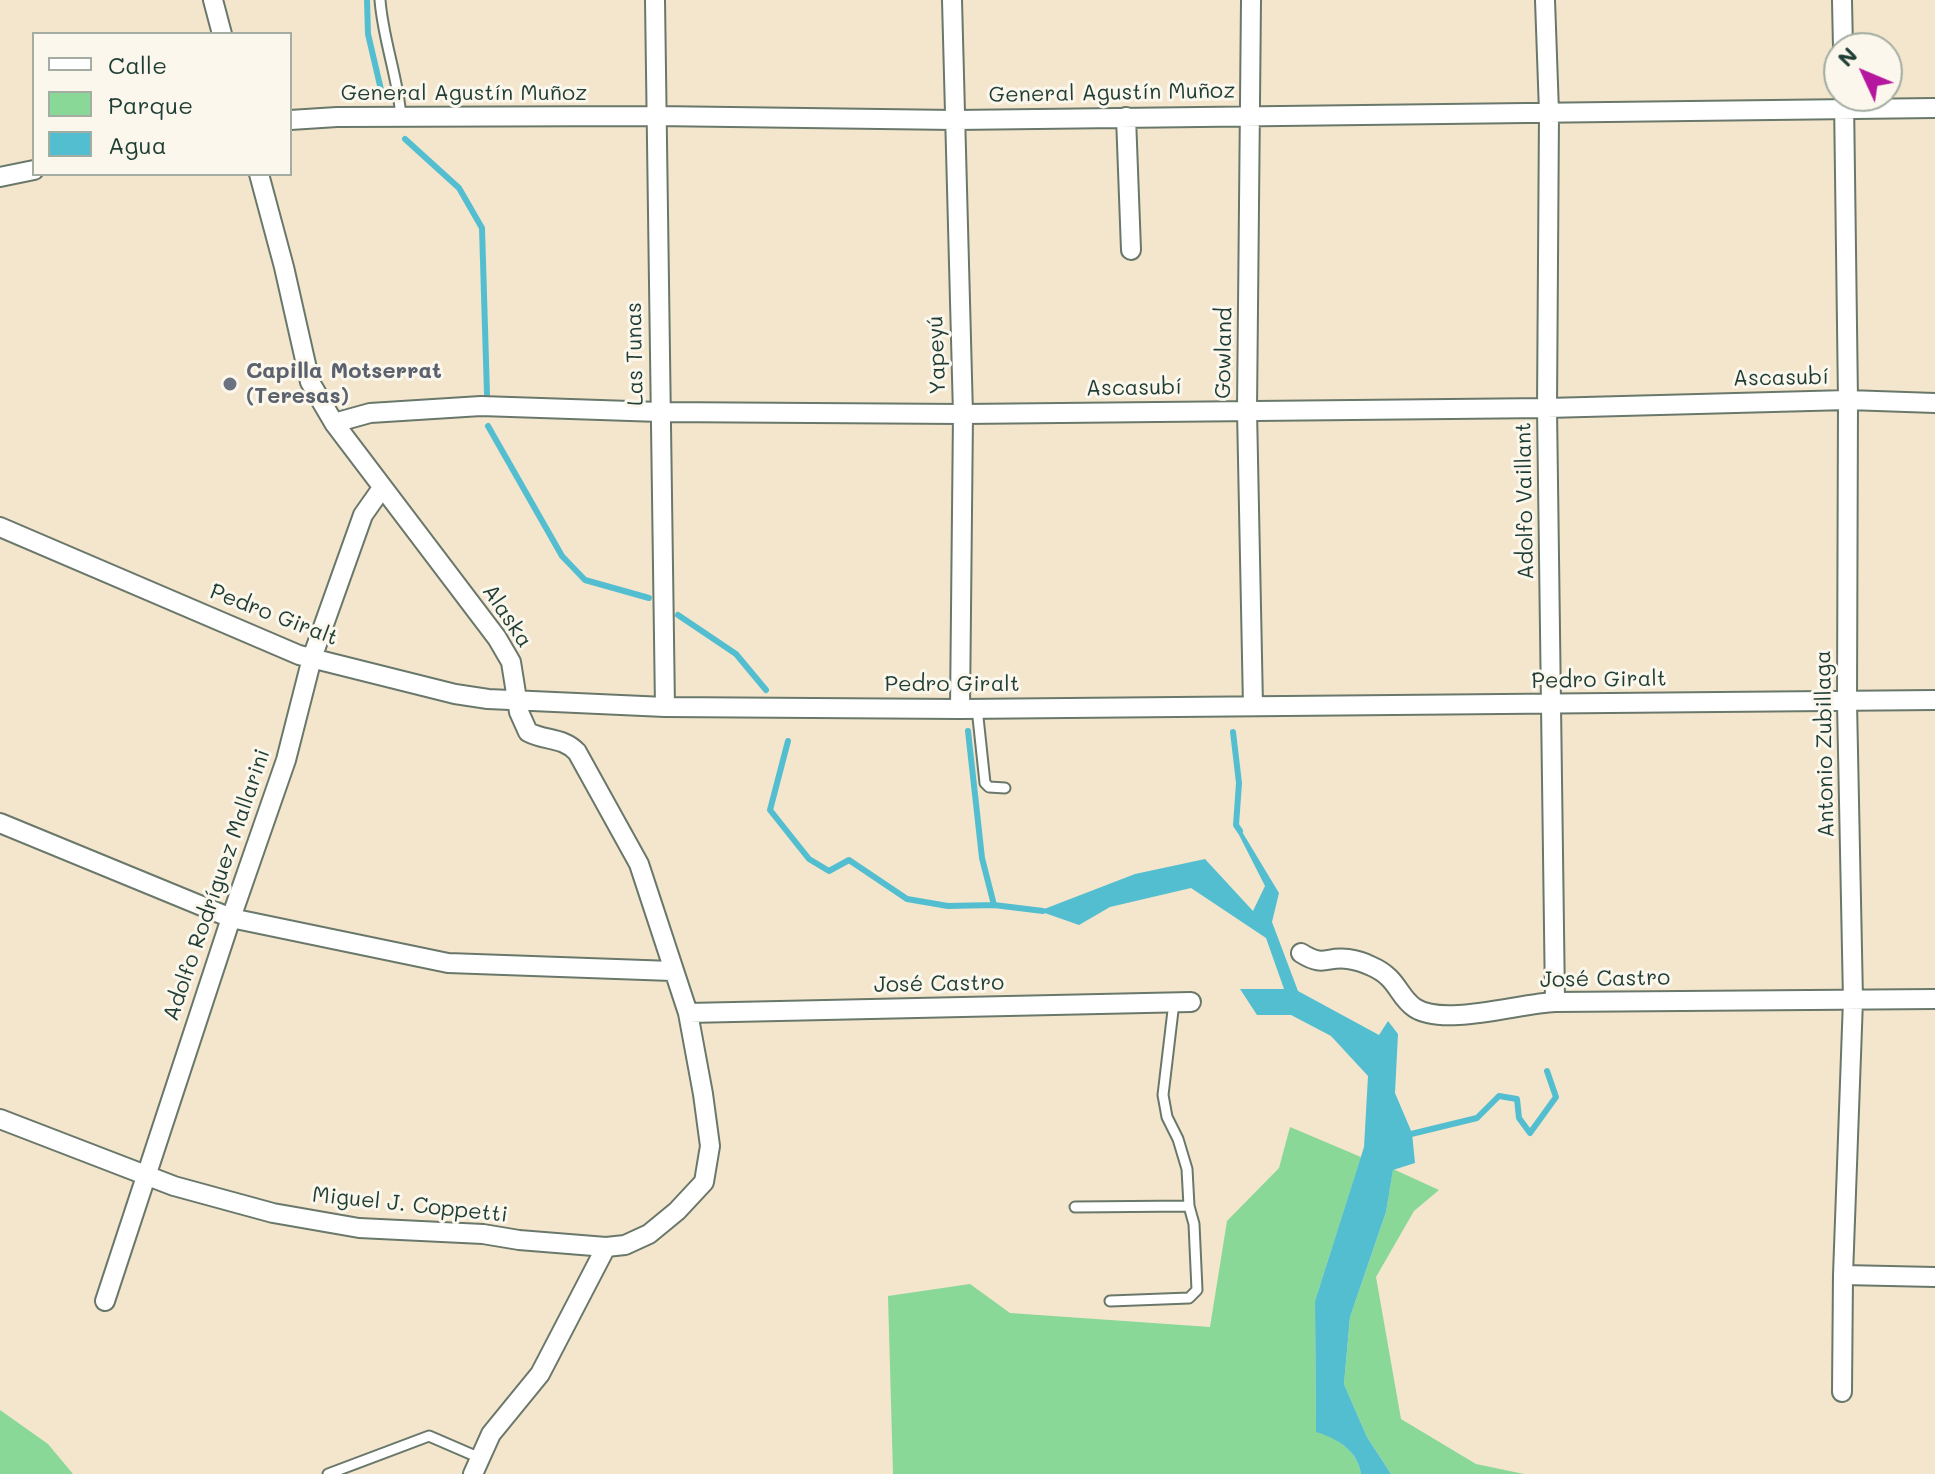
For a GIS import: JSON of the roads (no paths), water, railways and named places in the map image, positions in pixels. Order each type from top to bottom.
[{"type":"street","points":[[213,0],[221,32]]},
{"type":"street","name":"Las Tunas","points":[[655,0],[665,707]]},
{"type":"street","name":"Yapeyú","points":[[952,0],[968,708]]},
{"type":"street","name":"Gowland","points":[[1251,0],[1247,410],[1253,706]]},
{"type":"street","name":"Adolfo Vaillant","points":[[1545,0],[1549,112],[1547,408],[1555,1002]]},
{"type":"street","points":[[1842,0],[1843,32]]},
{"type":"street","name":"General Agustín Muñoz","points":[[292,120],[656,116],[955,120],[1549,112],[1823,103]]},
{"type":"street","name":"General Agustín Muñoz","points":[[1903,106],[1935,108]]},
{"type":"street","name":"Antonio Zubillaga","points":[[1842,1392],[1853,1000],[1847,702],[1848,400],[1844,112]]},
{"type":"street","points":[[1126,117],[1131,250]]},
{"type":"street","points":[[0,177],[32,170]]},
{"type":"street","name":"Alaska","points":[[260,176],[310,382],[334,423],[497,638],[511,662],[522,724],[528,732],[570,744],[585,764],[639,864],[688,1013],[710,1146],[704,1182],[677,1211]]},
{"type":"street","name":"Ascasubí","points":[[334,423],[370,413],[481,406],[660,412],[963,414],[1547,408],[1848,400],[1935,403]]},
{"type":"street","name":"Adolfo Rodríguez Mallarini","points":[[105,1301],[286,760],[312,658],[363,515],[382,488]]},
{"type":"street","name":"Pedro Giralt","points":[[0,527],[312,658],[455,694],[518,701],[665,707],[968,708],[1935,700]]},
{"type":"street","points":[[0,823],[231,918],[448,963],[672,971]]},
{"type":"street","name":"José Castro","points":[[1301,953],[1323,962],[1347,959],[1371,966],[1388,975],[1407,1002],[1429,1014],[1499,1012],[1555,1002],[1935,999]]},
{"type":"street","name":"José Castro","points":[[688,1013],[1182,1002]]},
{"type":"street","name":"Miguel J. Coppetti","points":[[0,1119],[146,1175],[231,1203],[359,1228],[483,1234],[606,1247],[625,1245],[649,1234],[677,1211]]},
{"type":"street","points":[[477,1466],[491,1434],[540,1374],[606,1247]]},
{"type":"street","points":[[1843,1275],[1935,1277]]},
{"type":"lane","points":[[380,0],[401,117]]},
{"type":"lane","points":[[968,708],[985,783],[989,787],[1005,788]]},
{"type":"lane","points":[[1110,1301],[1189,1298],[1197,1290],[1194,1224],[1189,1206],[1187,1169],[1167,1117],[1163,1095],[1182,1002]]},
{"type":"lane","points":[[1075,1207],[1189,1206]]},
{"type":"lane","points":[[328,1474],[429,1436],[477,1466]]},
{"type":"water","points":[[1238,825],[1279,893],[1272,922],[1298,991],[1379,1035],[1388,1021],[1398,1034],[1395,1093],[1412,1133],[1415,1163],[1393,1170],[1386,1212],[1350,1317],[1344,1384],[1367,1437],[1391,1474],[1361,1474],[1356,1459],[1346,1447],[1316,1432],[1315,1301],[1364,1147],[1368,1076],[1331,1036],[1291,1015],[1257,1015],[1240,989],[1284,989],[1266,938],[1191,888],[1110,907],[1079,925],[1039,911],[1135,874],[1205,859],[1253,911],[1265,886],[1235,827]]},
{"type":"waterway","points":[[367,0],[368,34],[382,94]]},
{"type":"waterway","points":[[405,139],[459,188],[482,228],[487,394]]},
{"type":"waterway","points":[[488,426],[562,556],[585,580],[649,598]]},
{"type":"waterway","points":[[678,615],[736,654],[766,690]]},
{"type":"waterway","points":[[968,731],[982,858],[994,905]]},
{"type":"waterway","points":[[1233,732],[1239,783],[1236,825],[1240,831]]},
{"type":"waterway","points":[[788,741],[770,810],[809,859],[829,871],[849,860],[907,899],[948,906],[994,905],[1043,911]]},
{"type":"waterway","points":[[1407,1135],[1477,1118],[1499,1096],[1517,1099],[1519,1118],[1530,1133],[1556,1097],[1547,1071]]},
{"type":"place","name":"Capilla Motserrat (Teresas)","points":[[230,384]]}]
